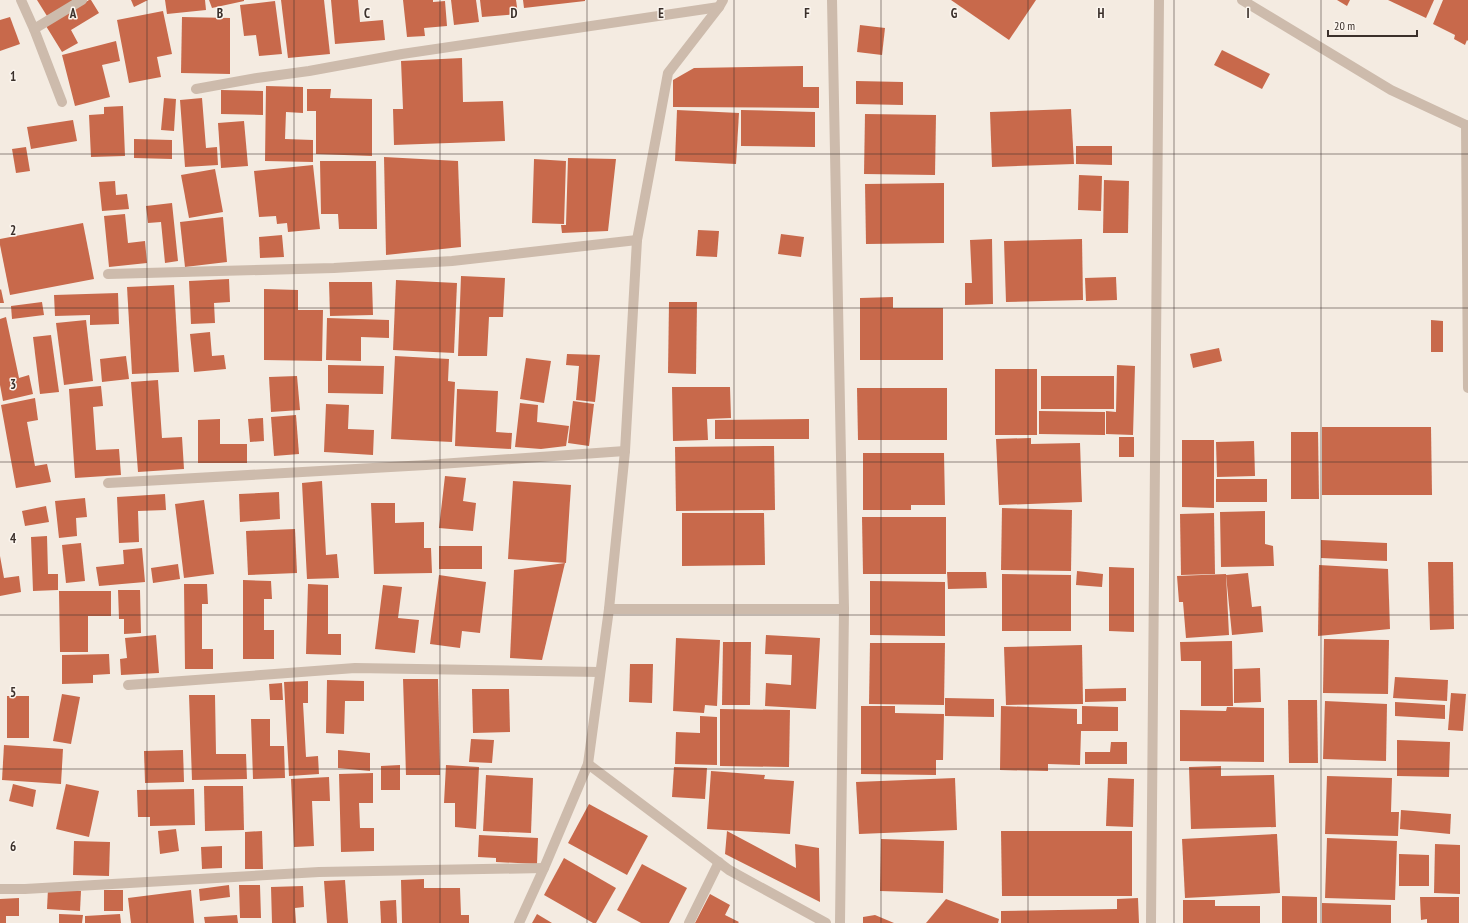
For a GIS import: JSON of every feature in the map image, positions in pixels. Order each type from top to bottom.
[{"type":"street","points":[[21,0],[34,29],[62,102]]},
{"type":"street","points":[[34,29],[82,0]]},
{"type":"street","points":[[832,0],[844,609],[840,923]]},
{"type":"street","points":[[1151,923],[1159,0]]},
{"type":"street","points":[[1242,0],[1391,90],[1467,126],[1468,388]]},
{"type":"street","points":[[196,89],[402,54],[721,3]]},
{"type":"street","points":[[519,923],[588,764],[609,609],[625,451],[637,240],[668,73],[721,3]]},
{"type":"street","points":[[108,274],[334,268],[452,262],[637,240]]},
{"type":"street","points":[[108,483],[426,465],[625,451]]},
{"type":"street","points":[[609,609],[844,609]]},
{"type":"street","points":[[128,685],[355,668],[600,672]]},
{"type":"street","points":[[588,764],[729,870],[826,923]]},
{"type":"street","points":[[689,923],[719,862]]},
{"type":"street","points":[[0,889],[33,889],[319,872],[544,868]]},
{"type":"building","points":[[37,0],[75,0],[47,16]]},
{"type":"building","points":[[91,0],[99,13],[71,30],[78,43],[62,52],[46,26]]},
{"type":"building","points":[[131,0],[148,0],[134,7]]},
{"type":"building","points":[[165,0],[205,0],[206,10],[167,14]]},
{"type":"building","points":[[209,0],[244,0],[244,1],[212,8]]},
{"type":"building","points":[[281,0],[324,0],[330,54],[288,58]]},
{"type":"building","points":[[331,0],[358,0],[360,22],[383,20],[385,40],[335,44]]},
{"type":"building","points":[[403,0],[433,0],[433,2],[445,1],[447,26],[424,28],[425,36],[407,37]]},
{"type":"building","points":[[451,0],[476,0],[479,22],[454,25]]},
{"type":"building","points":[[480,0],[516,0],[518,14],[482,17]]},
{"type":"building","points":[[523,0],[585,0],[585,1],[524,8]]},
{"type":"building","points":[[951,0],[1036,0],[1009,40]]},
{"type":"building","points":[[1337,0],[1350,0],[1347,6]]},
{"type":"building","points":[[1388,0],[1434,0],[1426,18]]},
{"type":"building","points":[[1443,0],[1468,0],[1468,41],[1467,40],[1465,45],[1454,39],[1455,35],[1433,24]]},
{"type":"building","points":[[275,1],[282,54],[259,56],[256,35],[244,36],[240,5]]},
{"type":"building","points":[[163,11],[172,54],[157,57],[161,77],[129,83],[117,20]]},
{"type":"building","points":[[10,17],[20,44],[0,51],[0,20]]},
{"type":"building","points":[[182,17],[230,18],[230,74],[181,73]]},
{"type":"building","points":[[860,25],[885,28],[882,55],[857,52]]},
{"type":"building","points":[[116,41],[120,61],[102,65],[110,97],[75,106],[62,55]]},
{"type":"building","points":[[1222,50],[1270,74],[1262,89],[1214,65]]},
{"type":"building","points":[[462,58],[463,102],[503,101],[505,141],[394,145],[393,109],[403,109],[401,61]]},
{"type":"building","points":[[803,66],[803,87],[819,87],[819,108],[673,107],[673,80],[694,68]]},
{"type":"building","points":[[856,81],[903,82],[903,105],[856,104]]},
{"type":"building","points":[[266,86],[303,87],[303,113],[286,112],[285,139],[313,140],[313,162],[265,161]]},
{"type":"building","points":[[307,89],[331,89],[330,98],[372,99],[372,156],[316,154],[316,111],[307,111]]},
{"type":"building","points":[[221,90],[263,91],[263,115],[221,114]]},
{"type":"building","points":[[164,98],[176,99],[174,131],[161,130]]},
{"type":"building","points":[[202,98],[206,148],[217,147],[218,165],[185,167],[180,100]]},
{"type":"building","points":[[123,106],[125,156],[91,157],[89,115],[104,114],[104,107]]},
{"type":"building","points":[[1071,109],[1074,164],[992,167],[990,112]]},
{"type":"building","points":[[677,110],[739,113],[736,164],[675,161]]},
{"type":"building","points":[[741,110],[815,112],[815,147],[741,146]]},
{"type":"building","points":[[865,114],[936,115],[935,175],[864,174]]},
{"type":"building","points":[[73,120],[77,141],[31,149],[27,127]]},
{"type":"building","points":[[244,121],[248,166],[221,168],[218,123]]},
{"type":"building","points":[[134,139],[172,140],[172,159],[134,158]]},
{"type":"building","points":[[1076,146],[1112,146],[1112,165],[1076,164]]},
{"type":"building","points":[[26,147],[30,171],[16,173],[12,149]]},
{"type":"building","points":[[384,157],[458,161],[461,247],[386,255]]},
{"type":"building","points":[[568,158],[616,159],[608,231],[562,233],[561,225],[566,225]]},
{"type":"building","points":[[534,159],[566,161],[564,224],[532,223]]},
{"type":"building","points":[[320,161],[376,161],[377,229],[339,229],[338,214],[321,214]]},
{"type":"building","points":[[313,165],[320,229],[288,232],[287,223],[277,224],[276,216],[259,217],[254,171]]},
{"type":"building","points":[[215,169],[223,212],[189,218],[181,175]]},
{"type":"building","points":[[1079,175],[1102,176],[1101,211],[1078,210]]},
{"type":"building","points":[[1104,180],[1129,181],[1128,233],[1103,233]]},
{"type":"building","points":[[115,181],[116,195],[127,194],[129,209],[102,211],[99,182]]},
{"type":"building","points":[[944,183],[944,243],[866,244],[865,184]]},
{"type":"building","points":[[172,203],[178,261],[165,263],[161,222],[148,223],[146,206]]},
{"type":"building","points":[[125,214],[128,243],[145,241],[147,263],[109,267],[104,216]]},
{"type":"building","points":[[223,217],[227,262],[185,267],[180,222]]},
{"type":"building","points":[[83,223],[94,279],[10,295],[0,239]]},
{"type":"building","points":[[698,230],[719,231],[717,257],[696,256]]},
{"type":"building","points":[[781,234],[804,237],[801,257],[778,254]]},
{"type":"building","points":[[282,235],[284,257],[260,258],[259,237]]},
{"type":"building","points":[[992,239],[993,304],[965,305],[965,283],[972,283],[970,240]]},
{"type":"building","points":[[1082,239],[1083,300],[1006,302],[1004,241]]},
{"type":"building","points":[[461,276],[505,278],[503,317],[489,317],[487,356],[458,356]]},
{"type":"building","points":[[1116,277],[1117,300],[1086,301],[1085,278]]},
{"type":"building","points":[[229,279],[230,302],[214,303],[215,323],[191,324],[189,281]]},
{"type":"building","points":[[396,280],[457,283],[454,353],[393,350]]},
{"type":"building","points":[[329,282],[372,282],[373,315],[330,316]]},
{"type":"building","points":[[174,285],[179,372],[132,374],[127,287]]},
{"type":"building","points":[[1,289],[4,303],[0,303]]},
{"type":"building","points":[[264,289],[298,290],[298,310],[323,310],[322,361],[264,360]]},
{"type":"building","points":[[118,293],[119,324],[90,325],[90,315],[55,316],[54,295]]},
{"type":"building","points":[[893,297],[893,308],[943,308],[943,360],[860,360],[860,298]]},
{"type":"building","points":[[42,302],[44,315],[12,319],[11,306]]},
{"type":"building","points":[[669,302],[697,302],[696,374],[668,373]]},
{"type":"building","points":[[6,317],[19,378],[29,375],[33,394],[3,401],[0,385],[0,319]]},
{"type":"building","points":[[327,318],[389,320],[389,338],[361,337],[361,361],[326,360]]},
{"type":"building","points":[[86,320],[93,381],[64,385],[56,323]]},
{"type":"building","points":[[1431,320],[1443,321],[1443,352],[1431,352]]},
{"type":"building","points":[[210,332],[212,356],[224,355],[226,369],[194,372],[190,334]]},
{"type":"building","points":[[51,335],[59,392],[40,394],[33,337]]},
{"type":"building","points":[[1219,348],[1222,361],[1193,368],[1190,354]]},
{"type":"building","points":[[567,354],[600,355],[595,402],[576,400],[579,366],[566,365]]},
{"type":"building","points":[[126,356],[129,379],[102,382],[100,359]]},
{"type":"building","points":[[395,356],[449,359],[448,381],[455,382],[452,442],[391,439]]},
{"type":"building","points":[[526,358],[551,361],[544,403],[520,399]]},
{"type":"building","points":[[328,365],[384,366],[383,394],[328,393]]},
{"type":"building","points":[[1117,365],[1135,366],[1133,435],[1106,434],[1106,411],[1116,412]]},
{"type":"building","points":[[995,369],[1037,369],[1037,435],[995,435]]},
{"type":"building","points":[[297,376],[300,410],[271,412],[269,377]]},
{"type":"building","points":[[1041,376],[1114,376],[1114,409],[1041,409]]},
{"type":"building","points":[[158,380],[162,438],[182,437],[184,469],[138,472],[131,382]]},
{"type":"building","points":[[101,386],[103,406],[93,407],[96,450],[119,449],[121,475],[75,478],[69,389]]},
{"type":"building","points":[[672,387],[730,387],[731,418],[707,419],[708,440],[673,441]]},
{"type":"building","points":[[857,388],[947,388],[947,440],[858,440]]},
{"type":"building","points":[[457,389],[498,391],[496,432],[512,433],[511,449],[455,446]]},
{"type":"building","points":[[35,398],[38,420],[27,422],[35,466],[47,464],[51,482],[16,488],[1,405]]},
{"type":"building","points":[[573,401],[594,404],[589,446],[568,443]]},
{"type":"building","points":[[520,403],[538,405],[537,422],[569,426],[566,446],[541,449],[515,447]]},
{"type":"building","points":[[326,404],[349,405],[348,429],[374,430],[373,455],[324,452]]},
{"type":"building","points":[[1039,411],[1105,412],[1105,435],[1039,434]]},
{"type":"building","points":[[296,415],[299,454],[274,456],[271,417]]},
{"type":"building","points":[[263,418],[264,441],[250,442],[248,419]]},
{"type":"building","points":[[220,419],[220,444],[247,444],[247,463],[198,463],[198,420]]},
{"type":"building","points":[[809,419],[809,439],[715,439],[715,420]]},
{"type":"building","points":[[1322,427],[1431,427],[1432,495],[1322,495]]},
{"type":"building","points":[[1291,432],[1318,432],[1319,499],[1291,499]]},
{"type":"building","points":[[1119,437],[1134,437],[1134,457],[1119,457]]},
{"type":"building","points":[[1031,438],[1031,444],[1080,443],[1082,502],[999,505],[996,439]]},
{"type":"building","points":[[1182,440],[1214,440],[1214,508],[1182,507]]},
{"type":"building","points":[[1254,441],[1255,476],[1217,477],[1216,442]]},
{"type":"building","points":[[774,446],[775,510],[676,511],[675,447]]},
{"type":"building","points":[[863,453],[944,453],[945,505],[911,505],[911,510],[863,510]]},
{"type":"building","points":[[445,476],[466,478],[463,501],[476,503],[473,531],[439,528]]},
{"type":"building","points":[[1216,479],[1267,479],[1267,502],[1216,502]]},
{"type":"building","points":[[322,481],[326,555],[337,554],[339,578],[307,579],[302,483]]},
{"type":"building","points":[[513,481],[571,485],[566,563],[508,559]]},
{"type":"building","points":[[279,492],[280,519],[240,522],[239,494]]},
{"type":"building","points":[[165,494],[166,510],[138,511],[139,542],[119,543],[117,497]]},
{"type":"building","points":[[85,498],[87,517],[76,518],[77,536],[59,538],[55,501]]},
{"type":"building","points":[[204,500],[214,574],[184,578],[175,504]]},
{"type":"building","points":[[371,503],[395,503],[395,523],[424,522],[424,548],[431,548],[432,573],[374,574]]},
{"type":"building","points":[[46,506],[49,522],[25,526],[22,511]]},
{"type":"building","points":[[1002,508],[1072,510],[1071,571],[1001,570]]},
{"type":"building","points":[[1265,511],[1265,544],[1273,546],[1274,566],[1221,567],[1220,512]]},
{"type":"building","points":[[682,513],[764,513],[765,565],[682,566]]},
{"type":"building","points":[[1214,513],[1215,574],[1181,575],[1180,514]]},
{"type":"building","points":[[862,517],[946,517],[946,574],[863,574]]},
{"type":"building","points":[[295,529],[297,573],[248,575],[246,531]]},
{"type":"building","points":[[47,536],[48,574],[58,574],[58,590],[33,591],[31,537]]},
{"type":"building","points":[[1321,540],[1387,543],[1387,561],[1321,558]]},
{"type":"building","points":[[81,543],[85,581],[66,583],[62,545]]},
{"type":"building","points":[[439,546],[482,546],[482,569],[439,569]]},
{"type":"building","points":[[142,548],[145,582],[99,586],[96,567],[124,564],[123,550]]},
{"type":"building","points":[[0,556],[4,578],[19,576],[21,592],[0,596]]},
{"type":"building","points":[[1428,562],[1453,562],[1454,629],[1430,630]]},
{"type":"building","points":[[565,563],[542,660],[510,658],[514,570]]},
{"type":"building","points":[[178,564],[180,579],[153,583],[151,568]]},
{"type":"building","points":[[1319,565],[1388,569],[1390,629],[1318,636]]},
{"type":"building","points":[[1109,567],[1134,568],[1134,632],[1109,631]]},
{"type":"building","points":[[1077,571],[1103,574],[1102,587],[1076,585]]},
{"type":"building","points":[[947,572],[986,572],[987,588],[948,589]]},
{"type":"building","points":[[1248,573],[1252,607],[1261,606],[1263,632],[1232,635],[1226,575]]},
{"type":"building","points":[[1002,574],[1071,575],[1071,631],[1002,631]]},
{"type":"building","points":[[1226,574],[1229,635],[1186,638],[1183,602],[1179,602],[1177,576]]},
{"type":"building","points":[[439,575],[486,582],[480,633],[462,631],[460,648],[430,644]]},
{"type":"building","points":[[243,580],[271,581],[272,599],[264,599],[264,630],[274,630],[274,659],[243,659]]},
{"type":"building","points":[[870,581],[945,582],[945,636],[870,635]]},
{"type":"building","points":[[184,584],[207,584],[208,604],[202,604],[202,649],[213,649],[213,669],[185,669]]},
{"type":"building","points":[[308,584],[328,585],[328,634],[341,634],[341,655],[306,654]]},
{"type":"building","points":[[383,585],[402,587],[398,618],[419,620],[415,653],[375,649]]},
{"type":"building","points":[[118,590],[140,590],[141,633],[124,634],[124,619],[119,619]]},
{"type":"building","points":[[59,591],[111,591],[111,616],[88,616],[88,652],[60,652]]},
{"type":"building","points":[[156,635],[159,673],[121,675],[120,659],[127,658],[125,638]]},
{"type":"building","points":[[766,635],[820,638],[816,709],[765,706],[766,683],[791,685],[792,655],[765,654]]},
{"type":"building","points":[[676,638],[720,640],[717,706],[705,705],[704,713],[673,711]]},
{"type":"building","points":[[1324,639],[1389,640],[1388,694],[1323,693]]},
{"type":"building","points":[[1232,641],[1233,706],[1201,706],[1201,661],[1181,661],[1180,642]]},
{"type":"building","points":[[723,642],[751,642],[750,705],[722,705]]},
{"type":"building","points":[[870,643],[945,643],[944,705],[869,704]]},
{"type":"building","points":[[1082,645],[1083,704],[1006,705],[1004,647]]},
{"type":"building","points":[[109,654],[110,674],[93,675],[93,683],[62,684],[62,655]]},
{"type":"building","points":[[630,664],[653,664],[652,703],[629,702]]},
{"type":"building","points":[[1260,668],[1261,702],[1234,703],[1234,669]]},
{"type":"building","points":[[1395,677],[1448,680],[1447,701],[1393,698]]},
{"type":"building","points":[[403,679],[438,679],[440,775],[406,775]]},
{"type":"building","points":[[327,680],[364,681],[364,701],[345,701],[344,734],[326,733]]},
{"type":"building","points":[[308,681],[308,703],[303,703],[306,757],[318,756],[319,774],[289,776],[284,682]]},
{"type":"building","points":[[282,683],[283,700],[270,700],[269,684]]},
{"type":"building","points":[[1126,688],[1126,701],[1085,702],[1085,689]]},
{"type":"building","points":[[472,689],[509,689],[510,732],[473,733]]},
{"type":"building","points":[[1451,693],[1466,694],[1463,731],[1448,730]]},
{"type":"building","points":[[62,694],[80,697],[71,744],[53,741]]},
{"type":"building","points":[[189,695],[215,695],[216,754],[246,754],[247,779],[192,780]]},
{"type":"building","points":[[7,696],[29,696],[29,738],[7,738]]},
{"type":"building","points":[[945,698],[994,699],[994,717],[945,716]]},
{"type":"building","points":[[1288,700],[1317,700],[1318,763],[1289,763]]},
{"type":"building","points":[[1325,701],[1387,704],[1386,761],[1323,759]]},
{"type":"building","points":[[1395,702],[1445,705],[1445,719],[1395,716]]},
{"type":"building","points":[[861,706],[895,706],[895,713],[944,714],[943,760],[936,760],[936,775],[861,774]]},
{"type":"building","points":[[1001,706],[1077,709],[1077,724],[1082,724],[1082,706],[1118,707],[1118,731],[1081,731],[1080,765],[1048,764],[1048,771],[1000,770]]},
{"type":"building","points":[[1227,707],[1264,708],[1264,762],[1180,761],[1180,710],[1226,711]]},
{"type":"building","points":[[720,709],[790,710],[789,767],[720,766]]},
{"type":"building","points":[[700,716],[717,717],[717,765],[675,764],[676,732],[700,733]]},
{"type":"building","points":[[251,719],[270,719],[270,746],[284,746],[285,778],[253,779]]},
{"type":"building","points":[[471,739],[494,740],[492,763],[469,762]]},
{"type":"building","points":[[1397,740],[1450,742],[1449,777],[1397,776]]},
{"type":"building","points":[[1111,742],[1127,742],[1127,764],[1085,764],[1085,752],[1110,752]]},
{"type":"building","points":[[4,745],[63,749],[61,784],[2,780]]},
{"type":"building","points":[[183,750],[184,782],[145,783],[144,751]]},
{"type":"building","points":[[338,750],[370,753],[370,771],[338,768]]},
{"type":"building","points":[[400,765],[400,790],[381,790],[381,766]]},
{"type":"building","points":[[446,765],[479,767],[476,829],[455,827],[455,803],[444,803]]},
{"type":"building","points":[[1221,766],[1221,776],[1274,775],[1276,827],[1191,829],[1189,767]]},
{"type":"building","points":[[674,767],[707,768],[705,799],[672,797]]},
{"type":"building","points":[[711,771],[765,775],[764,779],[794,781],[790,834],[707,829]]},
{"type":"building","points":[[373,773],[373,803],[359,803],[360,828],[374,828],[374,851],[341,852],[339,774]]},
{"type":"building","points":[[486,775],[533,778],[531,833],[483,831]]},
{"type":"building","points":[[1327,776],[1392,778],[1391,812],[1399,812],[1398,836],[1325,834]]},
{"type":"building","points":[[329,777],[330,801],[312,801],[314,846],[294,847],[291,779]]},
{"type":"building","points":[[955,778],[957,830],[859,834],[856,782]]},
{"type":"building","points":[[1108,778],[1134,779],[1133,827],[1106,826]]},
{"type":"building","points":[[13,784],[36,790],[33,807],[9,801]]},
{"type":"building","points":[[66,784],[99,791],[89,837],[56,829]]},
{"type":"building","points":[[204,786],[243,786],[244,830],[205,831]]},
{"type":"building","points":[[194,789],[195,825],[150,826],[150,817],[138,817],[137,790]]},
{"type":"building","points":[[589,804],[648,836],[627,875],[568,843]]},
{"type":"building","points":[[1401,810],[1451,814],[1450,834],[1400,829]]},
{"type":"building","points":[[176,829],[179,851],[160,854],[158,831]]},
{"type":"building","points":[[262,831],[263,869],[245,869],[245,832]]},
{"type":"building","points":[[727,831],[796,868],[795,844],[819,848],[820,902],[725,854]]},
{"type":"building","points":[[1001,831],[1132,831],[1132,896],[1002,896]]},
{"type":"building","points":[[1277,834],[1280,893],[1185,898],[1182,839]]},
{"type":"building","points":[[479,835],[538,838],[537,864],[496,862],[496,858],[478,857]]},
{"type":"building","points":[[1327,838],[1397,841],[1395,900],[1325,898]]},
{"type":"building","points":[[881,839],[944,841],[943,893],[880,891]]},
{"type":"building","points":[[74,841],[110,842],[109,876],[73,875]]},
{"type":"building","points":[[1435,844],[1460,845],[1460,894],[1434,893]]},
{"type":"building","points":[[222,846],[222,868],[202,869],[201,847]]},
{"type":"building","points":[[1399,854],[1429,855],[1429,886],[1399,886]]},
{"type":"building","points":[[564,858],[616,888],[596,923],[593,923],[544,895]]},
{"type":"building","points":[[642,864],[687,888],[669,923],[641,923],[617,910]]},
{"type":"building","points":[[424,879],[424,888],[460,888],[461,915],[469,915],[469,923],[402,923],[401,880]]},
{"type":"building","points":[[345,880],[348,923],[327,923],[324,881]]},
{"type":"building","points":[[229,885],[230,897],[200,901],[199,889]]},
{"type":"building","points":[[239,885],[260,885],[261,918],[240,918]]},
{"type":"building","points":[[303,886],[304,907],[295,908],[296,923],[272,923],[271,887]]},
{"type":"building","points":[[48,889],[81,891],[80,911],[47,909]]},
{"type":"building","points":[[104,890],[123,890],[123,911],[104,911]]},
{"type":"building","points":[[191,890],[194,923],[131,923],[128,898]]},
{"type":"building","points":[[710,894],[730,905],[725,915],[739,922],[738,923],[695,923]]},
{"type":"building","points":[[1282,896],[1317,897],[1317,923],[1282,923]]},
{"type":"building","points":[[1420,897],[1459,897],[1459,923],[1427,923],[1427,919],[1421,920]]},
{"type":"building","points":[[19,898],[19,916],[6,916],[6,923],[0,923],[0,899]]},
{"type":"building","points":[[1138,898],[1139,923],[1001,923],[1001,911],[1117,909],[1117,899]]},
{"type":"building","points":[[946,899],[999,919],[998,923],[926,923]]},
{"type":"building","points":[[396,900],[397,923],[381,923],[380,901]]},
{"type":"building","points":[[1183,900],[1215,900],[1215,906],[1260,906],[1260,923],[1183,923]]},
{"type":"building","points":[[1322,903],[1391,905],[1391,923],[1322,923]]},
{"type":"building","points":[[59,914],[83,915],[82,923],[59,923]]},
{"type":"building","points":[[120,914],[121,923],[85,923],[85,916]]},
{"type":"building","points":[[537,914],[552,923],[532,923]]},
{"type":"building","points":[[237,915],[238,923],[205,923],[204,917]]},
{"type":"building","points":[[875,915],[894,923],[863,923],[863,917]]}]
